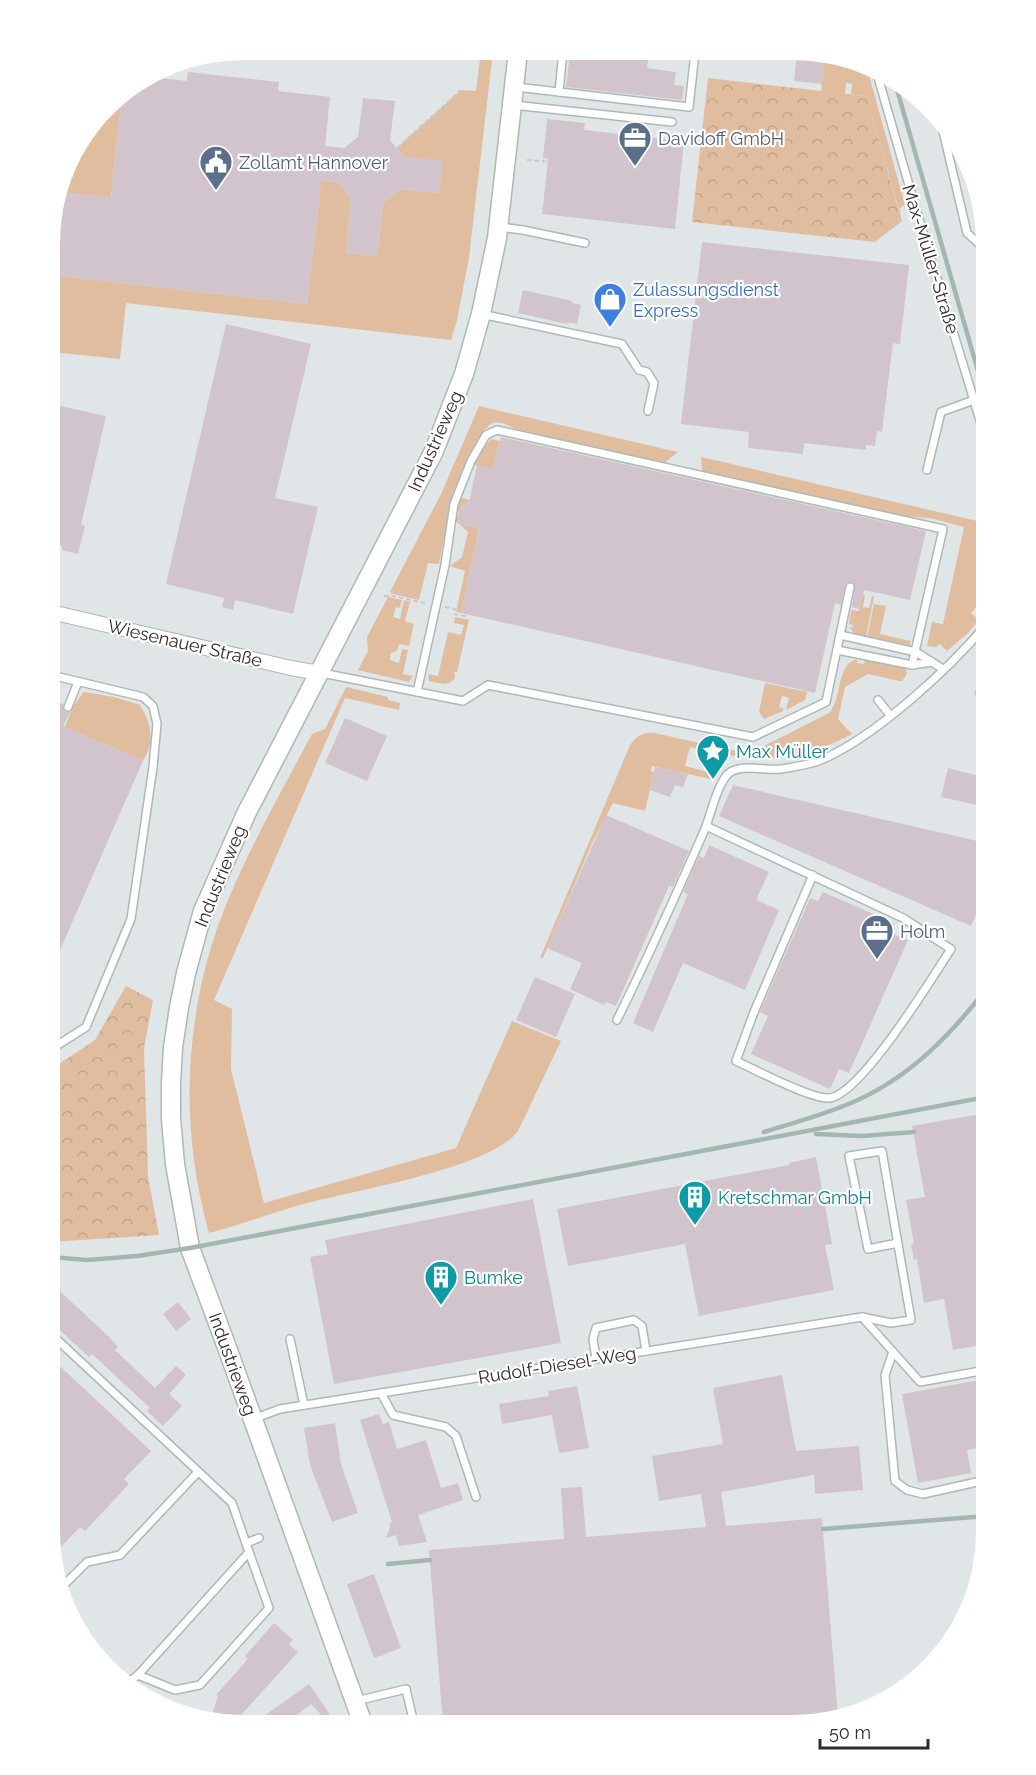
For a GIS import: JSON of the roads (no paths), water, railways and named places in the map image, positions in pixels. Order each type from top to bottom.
[{"type":"street","name":"Industrieweg","points":[[360,1715],[190,1248],[175,1164],[171,1119],[173,1047],[186,973],[204,911],[246,814],[434,451],[465,374],[482,314],[498,227],[517,60]]},
{"type":"street","name":"Wiesenauer Straße","points":[[60,614],[319,673]]},
{"type":"lane","points":[[558,92],[562,60]]},
{"type":"lane","points":[[513,96],[558,92],[689,106],[694,60]]},
{"type":"lane","name":"Max-Müller-Straße","points":[[880,82],[976,407]]},
{"type":"lane","points":[[513,96],[672,122]]},
{"type":"lane","points":[[946,142],[967,233],[976,240]]},
{"type":"lane","points":[[498,227],[585,243]]},
{"type":"lane","points":[[482,314],[622,344],[639,370],[647,372],[654,383],[648,411]]},
{"type":"lane","points":[[927,470],[941,412],[974,400]]},
{"type":"lane","points":[[417,693],[445,565],[454,504],[476,452],[486,435],[497,430],[943,530],[912,665]]},
{"type":"lane","points":[[319,673],[463,701],[488,685],[753,737],[826,702],[850,587]]},
{"type":"lane","points":[[840,635],[916,651],[943,669]]},
{"type":"lane","points":[[617,1020],[649,955],[706,826],[723,781],[729,773],[739,769],[780,769],[820,760],[864,735],[890,715],[943,669],[976,635]]},
{"type":"lane","points":[[837,650],[912,665],[932,662]]},
{"type":"lane","points":[[60,677],[143,697],[153,706],[157,724],[131,919],[86,1027],[60,1044]]},
{"type":"lane","points":[[68,706],[78,682]]},
{"type":"lane","points":[[878,700],[890,715]]},
{"type":"lane","points":[[706,826],[903,918],[951,949],[917,1003],[861,1076],[831,1098],[814,1096],[736,1061],[754,1012],[813,876]]},
{"type":"lane","points":[[862,1317],[891,1323],[911,1320],[898,1243],[882,1150],[849,1156],[868,1249],[898,1243]]},
{"type":"lane","points":[[862,1317],[920,1382],[976,1372]]},
{"type":"lane","name":"Rudolf-Diesel-Weg","points":[[253,1419],[280,1409],[862,1317]]},
{"type":"lane","points":[[596,1359],[593,1339],[596,1328],[634,1320],[642,1326],[646,1351]]},
{"type":"lane","points":[[290,1339],[304,1405]]},
{"type":"lane","points":[[60,1342],[232,1503],[269,1608],[200,1685],[175,1690],[138,1675]]},
{"type":"lane","points":[[893,1352],[885,1375],[896,1481],[907,1490],[923,1494],[976,1482]]},
{"type":"lane","points":[[381,1393],[393,1415],[446,1427],[456,1436],[476,1497]]},
{"type":"lane","points":[[68,1581],[87,1562],[120,1555],[198,1472]]},
{"type":"lane","points":[[246,1543],[259,1538]]},
{"type":"lane","points":[[134,1678],[249,1552]]},
{"type":"lane","points":[[355,1702],[406,1689],[412,1715]]},
{"type":"railway","points":[[898,93],[976,364]]},
{"type":"railway","points":[[764,1132],[840,1107],[891,1082],[926,1055],[976,1001]]},
{"type":"railway","points":[[60,1258],[87,1260],[137,1256],[190,1248],[976,1099]]},
{"type":"railway","points":[[816,1134],[862,1136],[914,1132]]},
{"type":"railway","points":[[823,1529],[976,1517]]},
{"type":"railway","points":[[388,1564],[430,1560]]},
{"type":"place","name":"Davidoff GmbH","points":[[635,167]]},
{"type":"place","name":"Zollamt Hannover","points":[[216,191]]},
{"type":"place","name":"Zulassungsdienst Express","points":[[610,328]]},
{"type":"place","name":"Max Müller","points":[[713,780]]},
{"type":"place","name":"Holm","points":[[877,960]]},
{"type":"place","name":"Kretschmar GmbH","points":[[695,1226]]},
{"type":"place","name":"Bumke","points":[[441,1306]]}]
